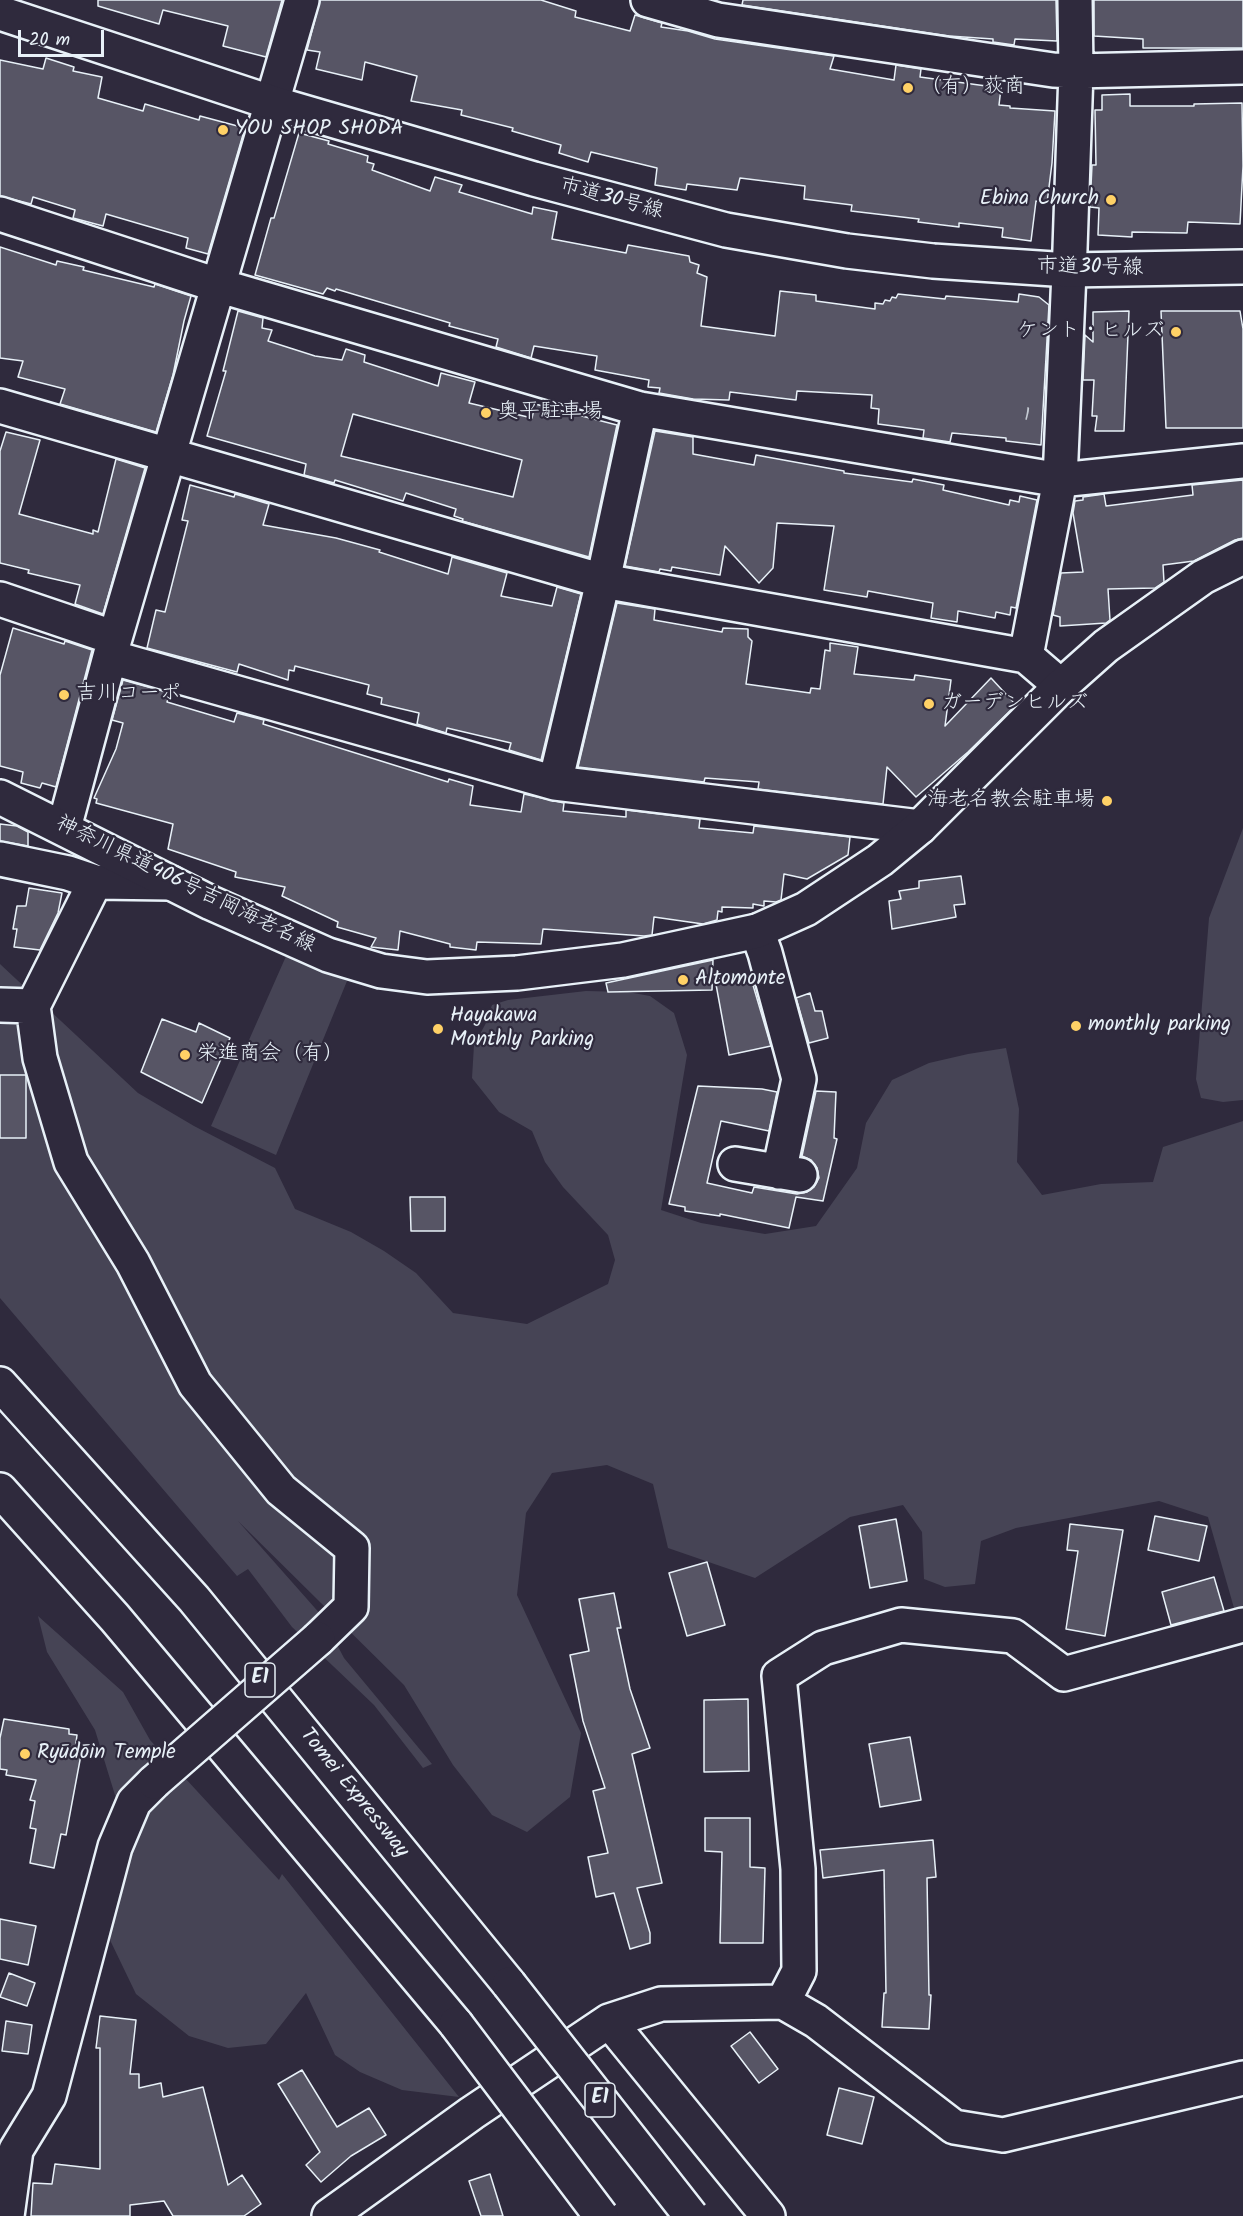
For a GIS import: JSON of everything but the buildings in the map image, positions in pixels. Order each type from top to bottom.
[{"type":"main road","points":[[64,828],[113,647],[217,285],[302,0]]},
{"type":"main road","points":[[648,0],[720,10],[947,55],[1076,71],[1243,67]]},
{"type":"main road","points":[[1026,656],[1060,480],[1076,71],[1076,0]]},
{"type":"main road","name":"市道30号線","points":[[0,13],[273,103],[534,179],[726,230],[846,251],[933,261],[1069,270],[1243,267]]},
{"type":"main road","points":[[0,214],[217,285],[640,409],[1060,480],[1243,460]]},
{"type":"main road","points":[[0,406],[603,581],[1026,656],[1062,686]]},
{"type":"main road","points":[[555,783],[603,581],[640,409]]},
{"type":"main road","name":"神奈川県道406号吉岡海老名線","points":[[0,798],[211,903],[328,955],[381,971],[428,977],[517,973],[623,960],[756,931],[806,909],[880,860],[921,827],[1062,686],[1106,646],[1203,577],[1243,557]]},
{"type":"main road","points":[[0,599],[113,647],[555,783],[921,827]]},
{"type":"main road","points":[[0,860],[68,873],[95,882],[171,883]]},
{"type":"main road","points":[[8,2216],[16,2150],[49,2096],[115,1847],[134,1802],[351,1607],[352,1548],[281,1490],[195,1384],[133,1263],[71,1162],[40,1058],[33,1006],[95,882]]},
{"type":"main road","points":[[735,1164],[790,1173],[799,1079],[765,953],[756,931]]},
{"type":"main road","points":[[0,1005],[33,1006]]},
{"type":"main road","name":"Tomei Expressway","points":[[0,1384],[194,1599],[508,1984],[691,2216]]},
{"type":"main road","points":[[0,1490],[115,1618],[456,2024],[601,2216]]},
{"type":"main road","points":[[783,2002],[799,1971],[798,1881],[780,1676],[823,1648],[901,1625],[1013,1636],[1064,1674],[1243,1625]]},
{"type":"main road","points":[[329,2216],[472,2113],[609,2021],[661,2004],[783,2002],[816,2021],[954,2127],[1003,2135],[1243,2078]]},
{"type":"main road","points":[[609,2021],[768,2216]]},
{"type":"shaded area","points":[[1243,828],[1243,1100],[1223,1102],[1201,1098],[1196,1079],[1209,918]]},
{"type":"shaded area","points":[[287,954],[347,981],[276,1155],[211,1126]]},
{"type":"shaded area","points":[[0,964],[138,1093],[194,1126],[275,1168],[295,1209],[351,1232],[384,1251],[416,1273],[453,1313],[527,1324],[608,1284],[615,1260],[608,1235],[563,1187],[545,1162],[532,1131],[499,1112],[472,1078],[474,1045],[486,1023],[492,1005],[508,1000],[586,991],[628,992],[650,996],[674,1013],[687,1055],[661,1210],[701,1223],[765,1234],[816,1226],[857,1168],[866,1123],[892,1080],[929,1063],[1006,1048],[1019,1109],[1017,1162],[1042,1195],[1101,1184],[1153,1182],[1163,1147],[1243,1121],[1243,1610],[1236,1615],[1208,1517],[1159,1501],[1016,1528],[981,1541],[975,1584],[945,1587],[924,1579],[922,1532],[903,1505],[850,1517],[755,1578],[668,1548],[653,1484],[607,1465],[552,1473],[526,1513],[517,1595],[581,1733],[570,1797],[527,1832],[492,1815],[453,1765],[404,1685],[238,1521],[322,1616],[344,1658],[432,1764],[423,1768],[374,1705],[292,1627],[248,1569],[237,1576],[0,1298]]},
{"type":"shaded area","points":[[38,1616],[123,1692],[150,1740],[279,1880],[282,1874],[459,2097],[402,2090],[360,2072],[335,2055],[306,1993],[266,2044],[228,2048],[189,2036],[136,1994],[110,1940],[114,1886],[126,1831],[95,1730],[47,1652]]},
{"type":"place","name":"（有）荻商","points":[[908,88]]},
{"type":"place","name":"YOU SHOP SHODA","points":[[223,130]]},
{"type":"place","name":"Ebina Church","points":[[1111,200]]},
{"type":"place","name":"ケント・ヒルズ","points":[[1176,332]]},
{"type":"place","name":"奥平駐車場","points":[[486,413]]},
{"type":"place","name":"吉川コーポ","points":[[64,695]]},
{"type":"place","name":"ガーデンヒルズ","points":[[929,704]]},
{"type":"place","name":"海老名教会駐車場","points":[[1107,801]]},
{"type":"place","name":"Altomonte","points":[[683,980]]},
{"type":"place","name":"monthly parking","points":[[1076,1026]]},
{"type":"place","name":"Hayakawa Monthly Parking","points":[[438,1029]]},
{"type":"place","name":"栄進商会（有）","points":[[185,1055]]},
{"type":"place","name":"Ryūdōin Temple","points":[[25,1754]]}]
